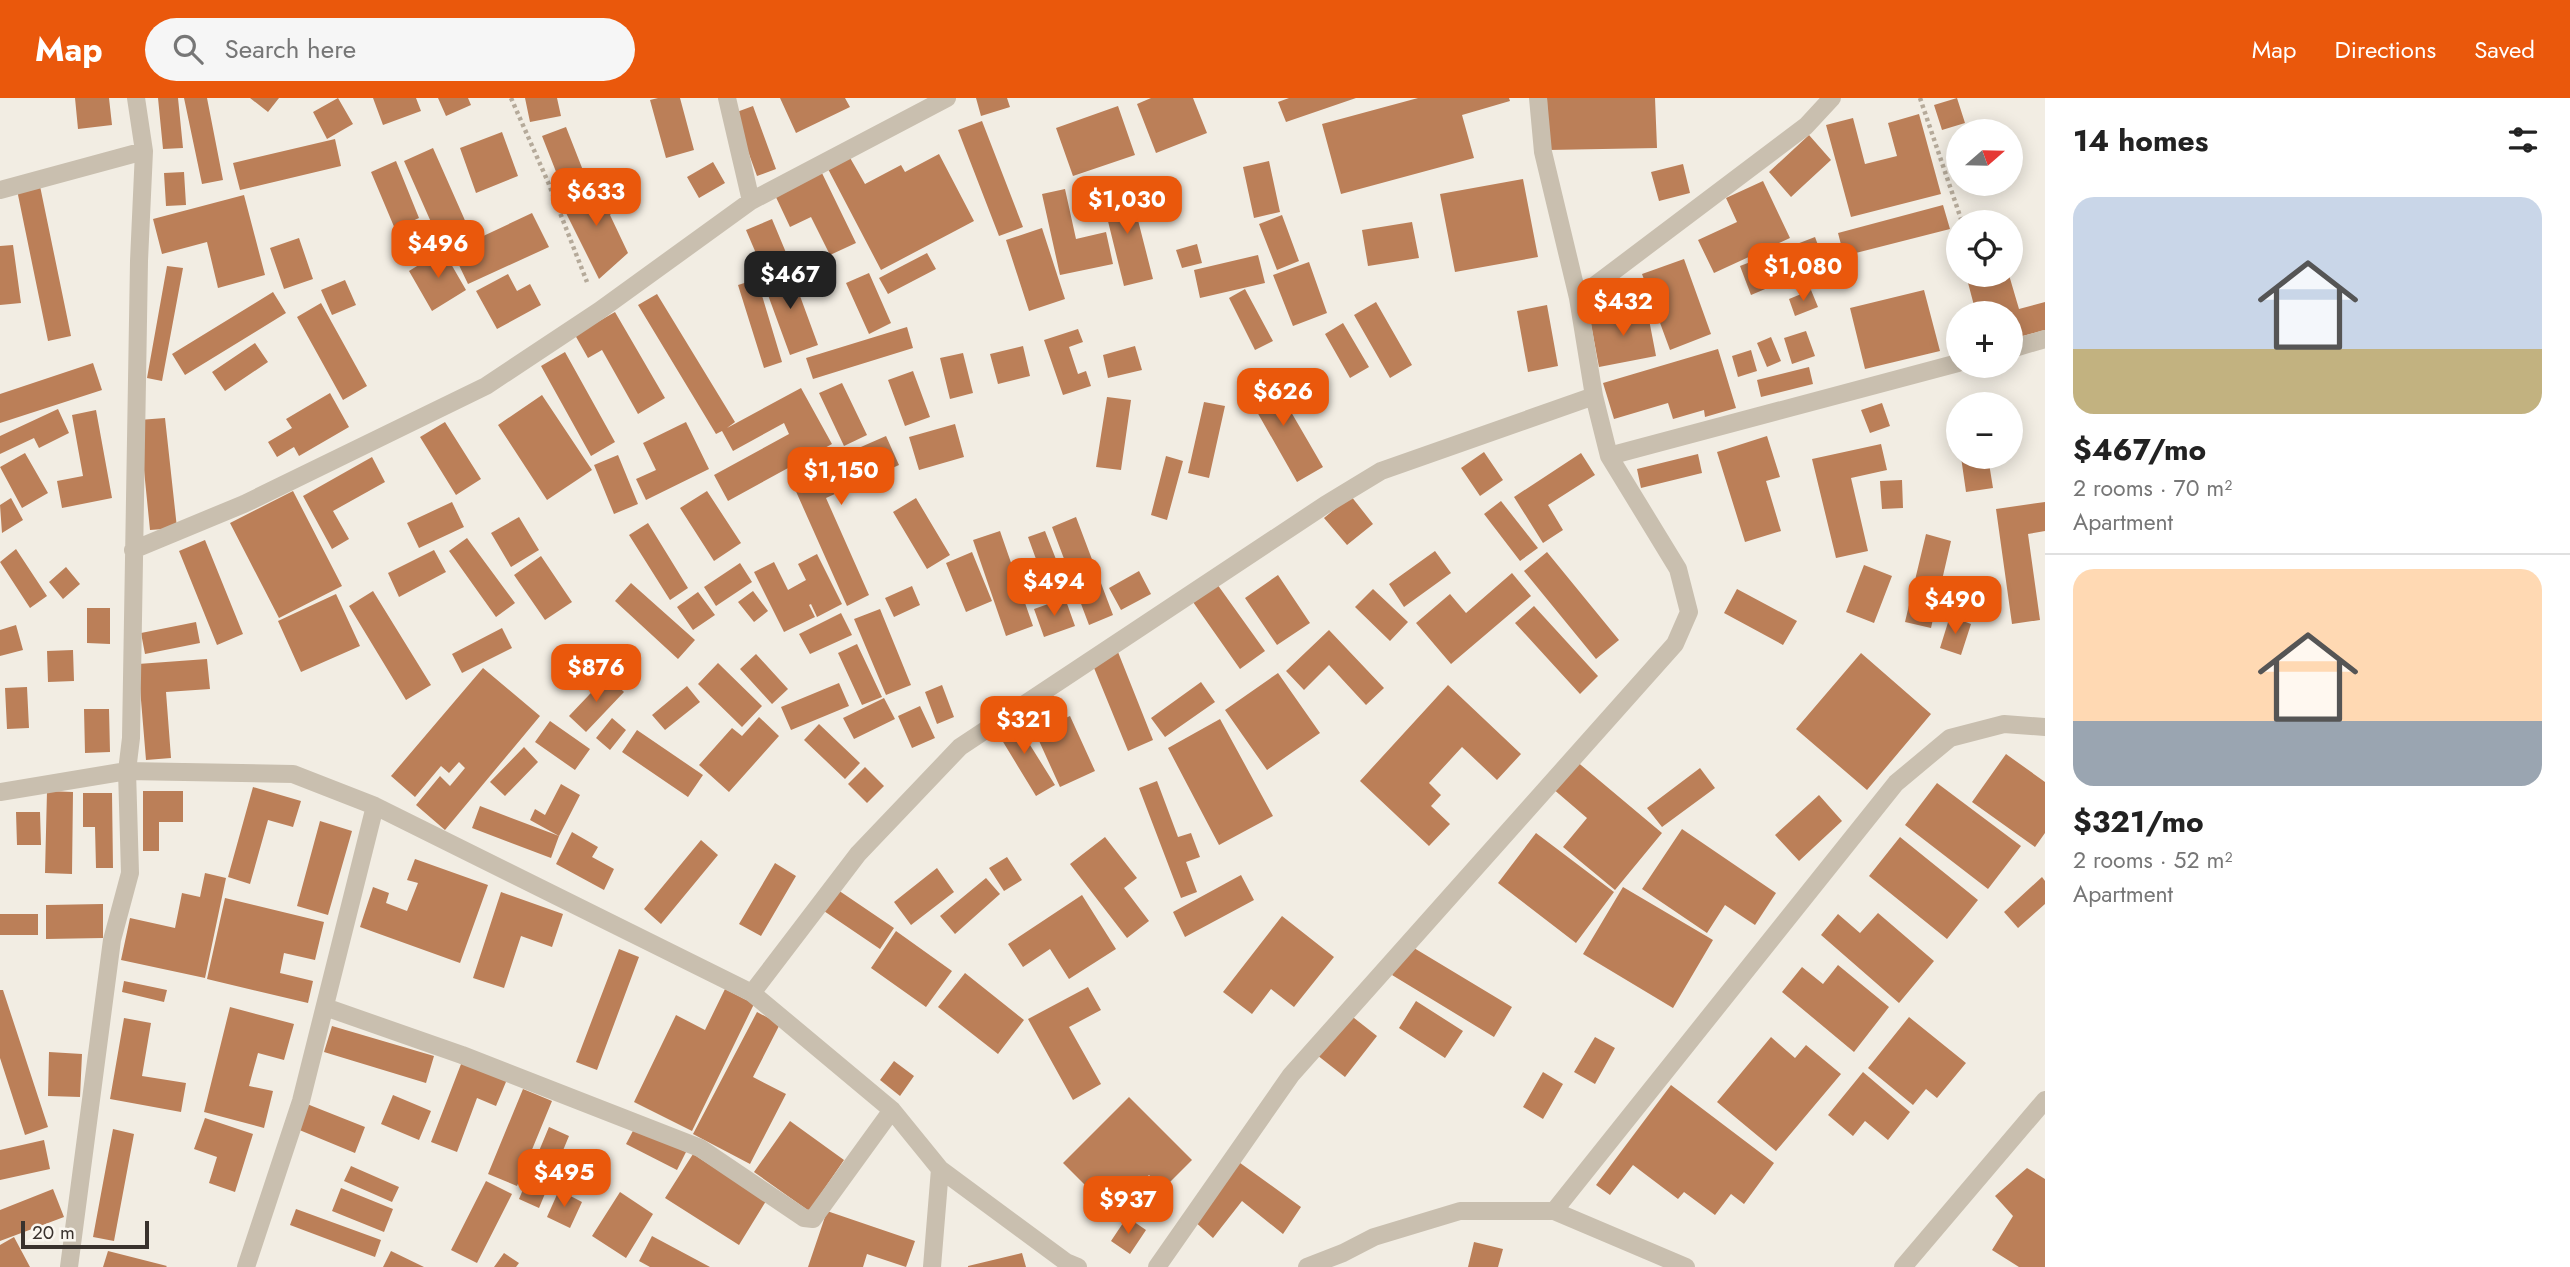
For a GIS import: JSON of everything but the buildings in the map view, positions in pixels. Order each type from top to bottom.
[{"type":"street","points":[[69,1267],[113,940],[130,873],[127,771],[131,738],[144,151],[136,98]]},
{"type":"street","points":[[727,98],[751,201]]},
{"type":"street","points":[[134,550],[244,504],[486,386],[599,311],[751,201],[947,98]]},
{"type":"street","points":[[1157,1267],[1291,1075],[1675,644],[1689,612],[1678,569],[1609,456],[1594,396],[1578,298],[1543,152],[1538,98]]},
{"type":"street","points":[[1578,298],[1806,126],[1832,98]]},
{"type":"street","points":[[0,190],[144,151]]},
{"type":"street","points":[[2023,345],[2045,339]]},
{"type":"street","points":[[1609,456],[1946,366]]},
{"type":"street","points":[[752,993],[858,854],[960,747],[1325,505],[1381,471],[1594,396]]},
{"type":"street","points":[[1554,1211],[1896,783],[1950,738],[2004,724],[2045,727]]},
{"type":"street","points":[[0,792],[127,771],[293,774],[375,806],[752,993],[892,1110],[940,1169],[1066,1262],[1077,1267]]},
{"type":"street","points":[[246,1267],[301,1101],[375,806]]},
{"type":"street","points":[[324,1007],[461,1055],[700,1148],[804,1219],[813,1219],[892,1110]]},
{"type":"street","points":[[1903,1267],[2045,1100]]},
{"type":"street","points":[[932,1267],[940,1169]]},
{"type":"street","points":[[1307,1267],[1374,1237],[1460,1211],[1554,1211],[1686,1267]]},
{"type":"path","points":[[512,98],[599,311]]},
{"type":"path","points":[[1920,98],[1958,210]]}]
